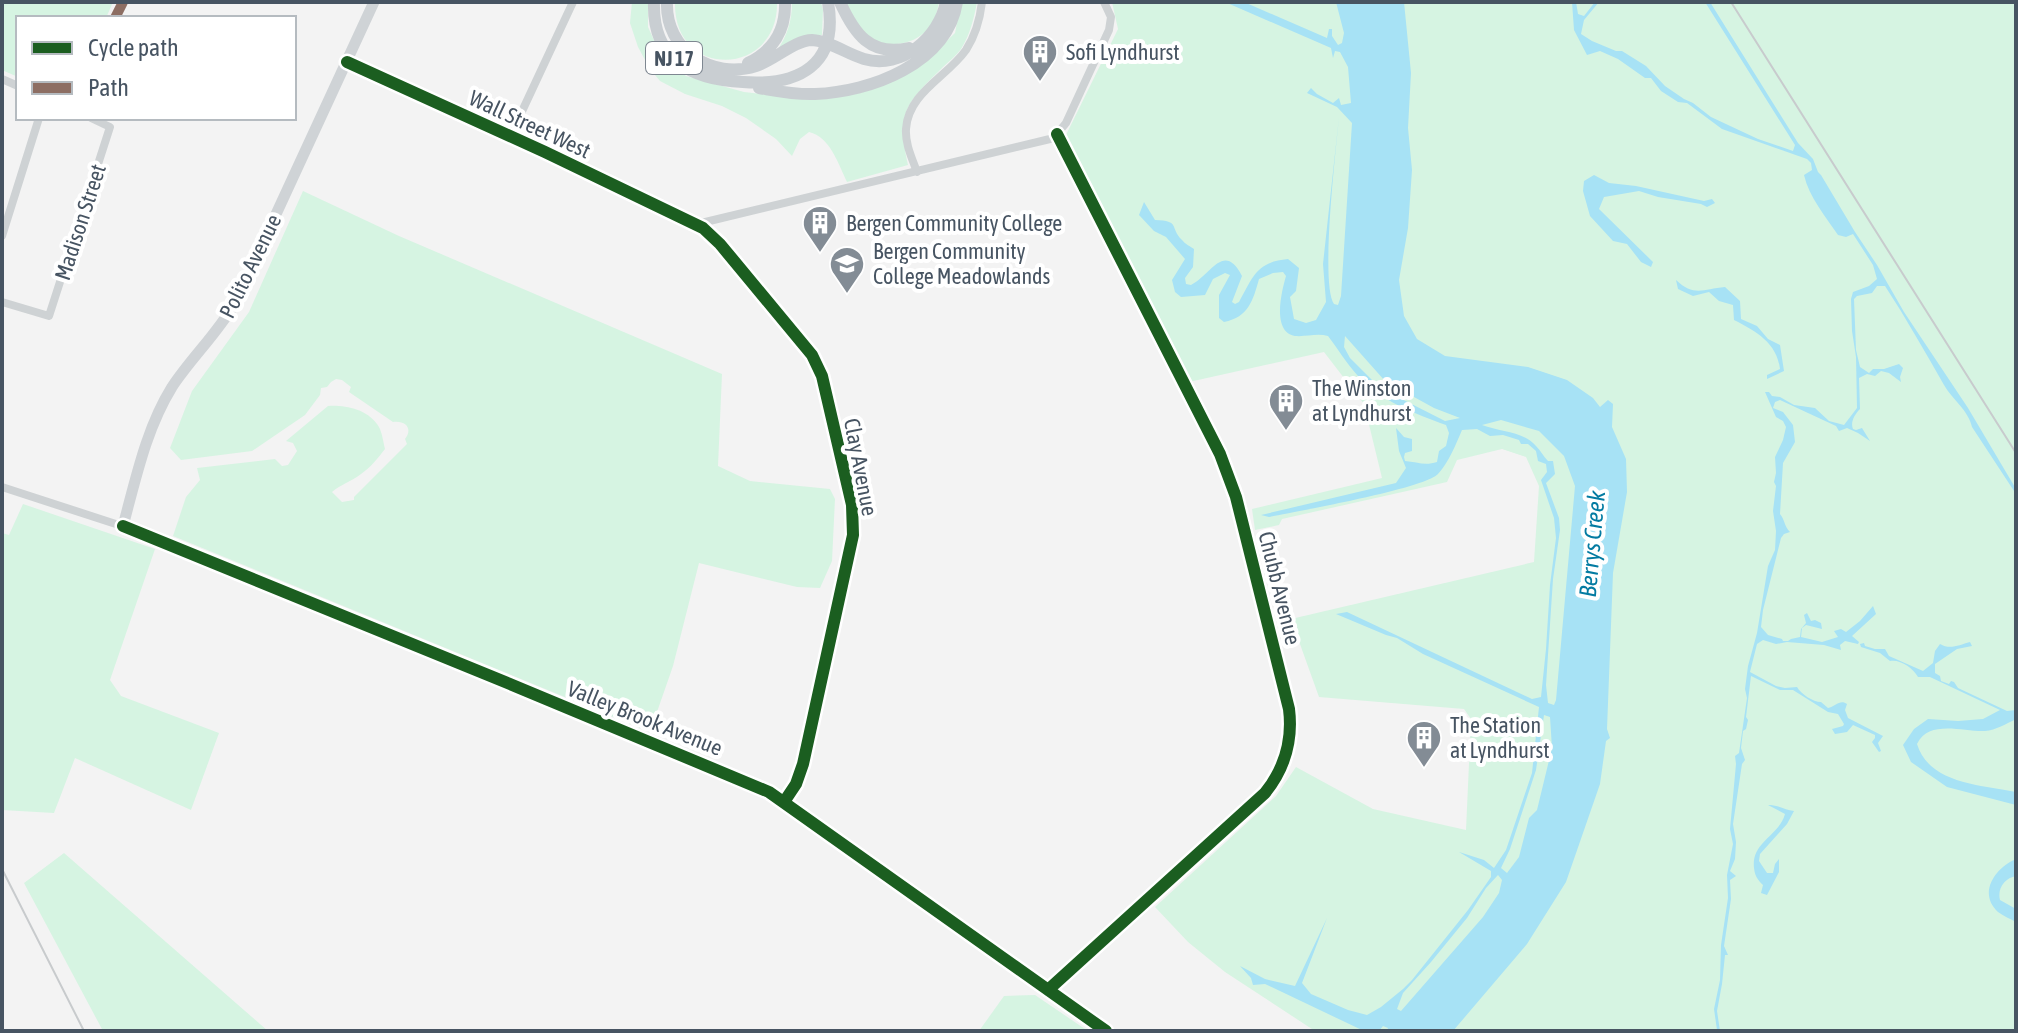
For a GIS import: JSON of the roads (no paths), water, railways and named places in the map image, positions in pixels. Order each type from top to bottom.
[{"type":"main road","name":"NJ 17","points":[[654,2],[661,41],[672,57],[698,75],[728,81],[765,83],[790,79],[811,66],[827,44]]},
{"type":"main road","name":"NJ 17","points":[[667,2],[669,22],[678,43],[695,58],[711,65],[728,67],[751,62],[765,52],[781,29],[785,2]]},
{"type":"main road","points":[[827,44],[831,27],[828,2]]},
{"type":"main road","points":[[840,2],[856,32],[877,47],[906,49],[929,37]]},
{"type":"main road","points":[[711,65],[728,70],[747,69],[770,61],[804,42],[816,41],[863,59],[890,60],[904,55],[929,37],[941,21],[946,2]]},
{"type":"main road","points":[[728,81],[801,94],[832,93],[868,85],[898,72],[931,49],[948,30],[957,2]]},
{"type":"street","name":"Polito Avenue","points":[[123,526],[144,448],[161,407],[185,369],[214,335],[235,303],[374,2]]},
{"type":"street","points":[[510,137],[573,2]]},
{"type":"street","points":[[917,172],[907,140],[909,112],[919,97],[964,53],[982,25],[982,2]]},
{"type":"street","points":[[696,225],[1043,142],[1057,134],[1068,120],[1108,34],[1111,17],[1104,2]]},
{"type":"street","name":"Wall Street West","points":[[347,62],[696,225]]},
{"type":"street","points":[[2,236],[38,120]]},
{"type":"street","name":"Madison Street","points":[[2,302],[49,316],[110,127],[95,120]]},
{"type":"street","name":"Chubb Avenue","points":[[1048,990],[1265,793],[1279,774],[1291,735],[1289,709],[1236,497],[1220,454],[1057,134]]},
{"type":"street","name":"Clay Avenue","points":[[696,225],[720,244],[805,345],[817,365],[852,505],[851,549],[803,764],[796,784],[784,802]]},
{"type":"street","name":"Valley Brook Avenue","points":[[2,487],[123,526],[760,788],[1106,1031]]},
{"type":"water","name":"Berrys Creek","points":[[1225,2],[1244,2],[1327,38],[1329,29],[1332,29],[1332,36],[1338,45],[1342,43],[1344,33],[1336,2],[1404,2],[1411,73],[1408,128],[1412,170],[1408,228],[1399,280],[1404,316],[1417,339],[1445,356],[1528,367],[1567,380],[1593,398],[1600,407],[1608,400],[1613,404],[1612,427],[1626,459],[1627,492],[1613,573],[1607,729],[1610,738],[1606,741],[1600,784],[1566,882],[1527,944],[1453,1031],[1387,1031],[1388,1028],[1383,1026],[1379,1031],[1364,1031],[1265,984],[1253,985],[1240,966],[1265,979],[1295,986],[1327,918],[1302,983],[1311,994],[1367,1015],[1412,980],[1491,877],[1491,871],[1459,852],[1484,860],[1494,868],[1506,850],[1532,773],[1539,707],[1423,654],[1397,638],[1336,614],[1347,612],[1532,699],[1541,697],[1556,538],[1554,518],[1541,480],[1547,472],[1546,464],[1538,461],[1536,451],[1519,440],[1503,435],[1490,436],[1477,429],[1462,430],[1446,464],[1428,480],[1331,505],[1269,517],[1261,515],[1396,483],[1406,468],[1399,451],[1396,428],[1404,437],[1412,439],[1412,451],[1405,453],[1405,461],[1429,464],[1437,462],[1439,451],[1446,446],[1449,433],[1446,425],[1377,393],[1354,371],[1328,336],[1295,336],[1288,333],[1283,327],[1280,310],[1286,276],[1283,272],[1259,279],[1252,301],[1244,312],[1224,322],[1219,318],[1219,295],[1230,275],[1225,273],[1213,279],[1205,295],[1181,297],[1175,292],[1172,280],[1185,259],[1166,237],[1154,231],[1139,215],[1144,202],[1155,220],[1172,223],[1183,241],[1194,249],[1193,267],[1185,278],[1186,284],[1191,285],[1223,261],[1235,266],[1242,276],[1232,302],[1235,304],[1262,267],[1288,259],[1299,268],[1296,291],[1290,297],[1294,319],[1306,323],[1316,320],[1326,302],[1323,264],[1339,117],[1328,271],[1330,292],[1334,304],[1338,305],[1352,123],[1337,107],[1307,93],[1311,88],[1333,103],[1339,98],[1341,105],[1351,103],[1348,67],[1340,52],[1335,51],[1333,58],[1331,48]],"holes":[[[1345,336],[1385,381],[1434,408],[1460,418],[1445,421],[1380,388],[1350,358],[1344,347]],[[1501,420],[1539,431],[1564,456],[1575,486],[1554,705],[1548,703],[1546,685],[1553,579],[1560,530],[1559,518],[1546,483],[1555,474],[1553,461],[1548,461],[1525,437],[1482,425]],[[1544,715],[1550,717],[1552,748],[1537,810],[1529,818],[1519,857],[1507,873],[1501,868],[1536,770]],[[1498,875],[1502,880],[1499,893],[1483,917],[1401,1011],[1397,1009],[1403,993],[1467,918]]]},
{"type":"water","points":[[1572,2],[1576,2],[1578,14],[1584,16],[1595,2],[1599,2],[1584,20],[1581,34],[1622,51],[1646,66],[1665,86],[1711,117],[1793,151],[1795,145],[1705,2],[1710,2],[1798,143],[1813,159],[1904,312],[1968,408],[2016,489],[2016,494],[1944,385],[1885,286],[1877,286],[1872,293],[1854,299],[1856,350],[1860,367],[1869,373],[1873,369],[1899,364],[1903,368],[1901,382],[1881,371],[1875,376],[1867,374],[1859,378],[1860,409],[1852,426],[1856,430],[1862,428],[1870,441],[1847,428],[1839,431],[1836,426],[1780,400],[1775,402],[1773,408],[1783,412],[1793,425],[1795,442],[1783,463],[1780,514],[1790,532],[1781,538],[1761,627],[1768,635],[1788,641],[1800,637],[1801,629],[1806,623],[1804,615],[1807,613],[1811,621],[1821,623],[1822,629],[1806,625],[1802,628],[1801,637],[1822,642],[1838,637],[1834,631],[1841,629],[1846,632],[1873,606],[1876,614],[1852,636],[1858,644],[1845,641],[1840,645],[1841,650],[1824,645],[1776,644],[1763,640],[1757,644],[1750,672],[1776,686],[1797,687],[1828,708],[1840,703],[1847,704],[1845,710],[1848,718],[1883,736],[1878,743],[1879,752],[1872,742],[1875,735],[1853,725],[1847,732],[1835,734],[1832,729],[1844,724],[1838,714],[1828,712],[1793,690],[1780,690],[1751,676],[1748,720],[1741,748],[1745,760],[1733,824],[1735,859],[1730,871],[1736,876],[1730,880],[1731,899],[1724,946],[1728,955],[1725,955],[1717,1011],[1720,1031],[1717,1030],[1714,1009],[1720,980],[1721,945],[1728,898],[1727,875],[1733,844],[1730,829],[1735,756],[1739,753],[1747,698],[1748,666],[1768,566],[1775,550],[1775,457],[1786,427],[1776,417],[1765,392],[1794,405],[1815,408],[1829,421],[1844,425],[1857,408],[1851,299],[1853,292],[1877,279],[1873,265],[1853,234],[1846,237],[1838,235],[1814,199],[1804,175],[1812,170],[1807,159],[1722,129],[1687,103],[1678,102],[1661,91],[1651,78],[1645,78],[1618,59],[1600,51],[1587,55],[1574,30]]},
{"type":"water","points":[[1594,175],[1609,183],[1704,201],[1712,199],[1715,203],[1707,207],[1639,191],[1604,197],[1599,209],[1653,262],[1651,267],[1641,262],[1627,244],[1613,241],[1590,216],[1583,191],[1584,181]]},
{"type":"water","points":[[1676,280],[1694,290],[1725,287],[1740,301],[1741,319],[1757,326],[1768,339],[1780,345],[1784,371],[1767,379],[1767,375],[1780,369],[1775,352],[1757,333],[1734,320],[1733,305],[1719,301],[1709,292],[1693,296],[1678,289]]},
{"type":"water","points":[[1970,642],[1972,646],[1957,649],[1935,664],[1935,673],[1941,681],[1954,682],[1958,688],[2007,711],[2016,710],[2016,719],[1985,731],[1938,729],[1922,736],[1917,744],[1923,757],[1945,775],[2016,792],[2016,805],[1947,787],[1911,762],[1903,745],[1914,729],[1928,719],[1983,719],[2000,710],[1930,677],[1918,677],[1906,665],[1890,661],[1860,644],[1885,649],[1889,656],[1923,671],[1933,663],[1940,644],[1951,647]]},
{"type":"water","points":[[1768,805],[1794,811],[1787,824],[1760,854],[1759,861],[1767,873],[1773,873],[1779,859],[1779,872],[1767,895],[1761,893],[1763,885],[1755,873],[1754,859],[1785,814]]},
{"type":"water","points":[[2016,859],[2016,876],[2003,884],[1999,896],[2000,900],[2016,909],[2016,922],[1992,905],[1989,889],[1996,874]]},
{"type":"railway","points":[[1731,2],[2016,453]]},
{"type":"railway","points":[[2,869],[84,1031]]},
{"type":"place","name":"Sofi Lyndhurst","points":[[1040,83]]},
{"type":"place","name":"Bergen Community College","points":[[820,254]]},
{"type":"place","name":"Bergen Community College Meadowlands","points":[[847,295]]},
{"type":"place","name":"The Winston at Lyndhurst","points":[[1286,432]]},
{"type":"place","name":"The Station at Lyndhurst","points":[[1424,769]]}]
